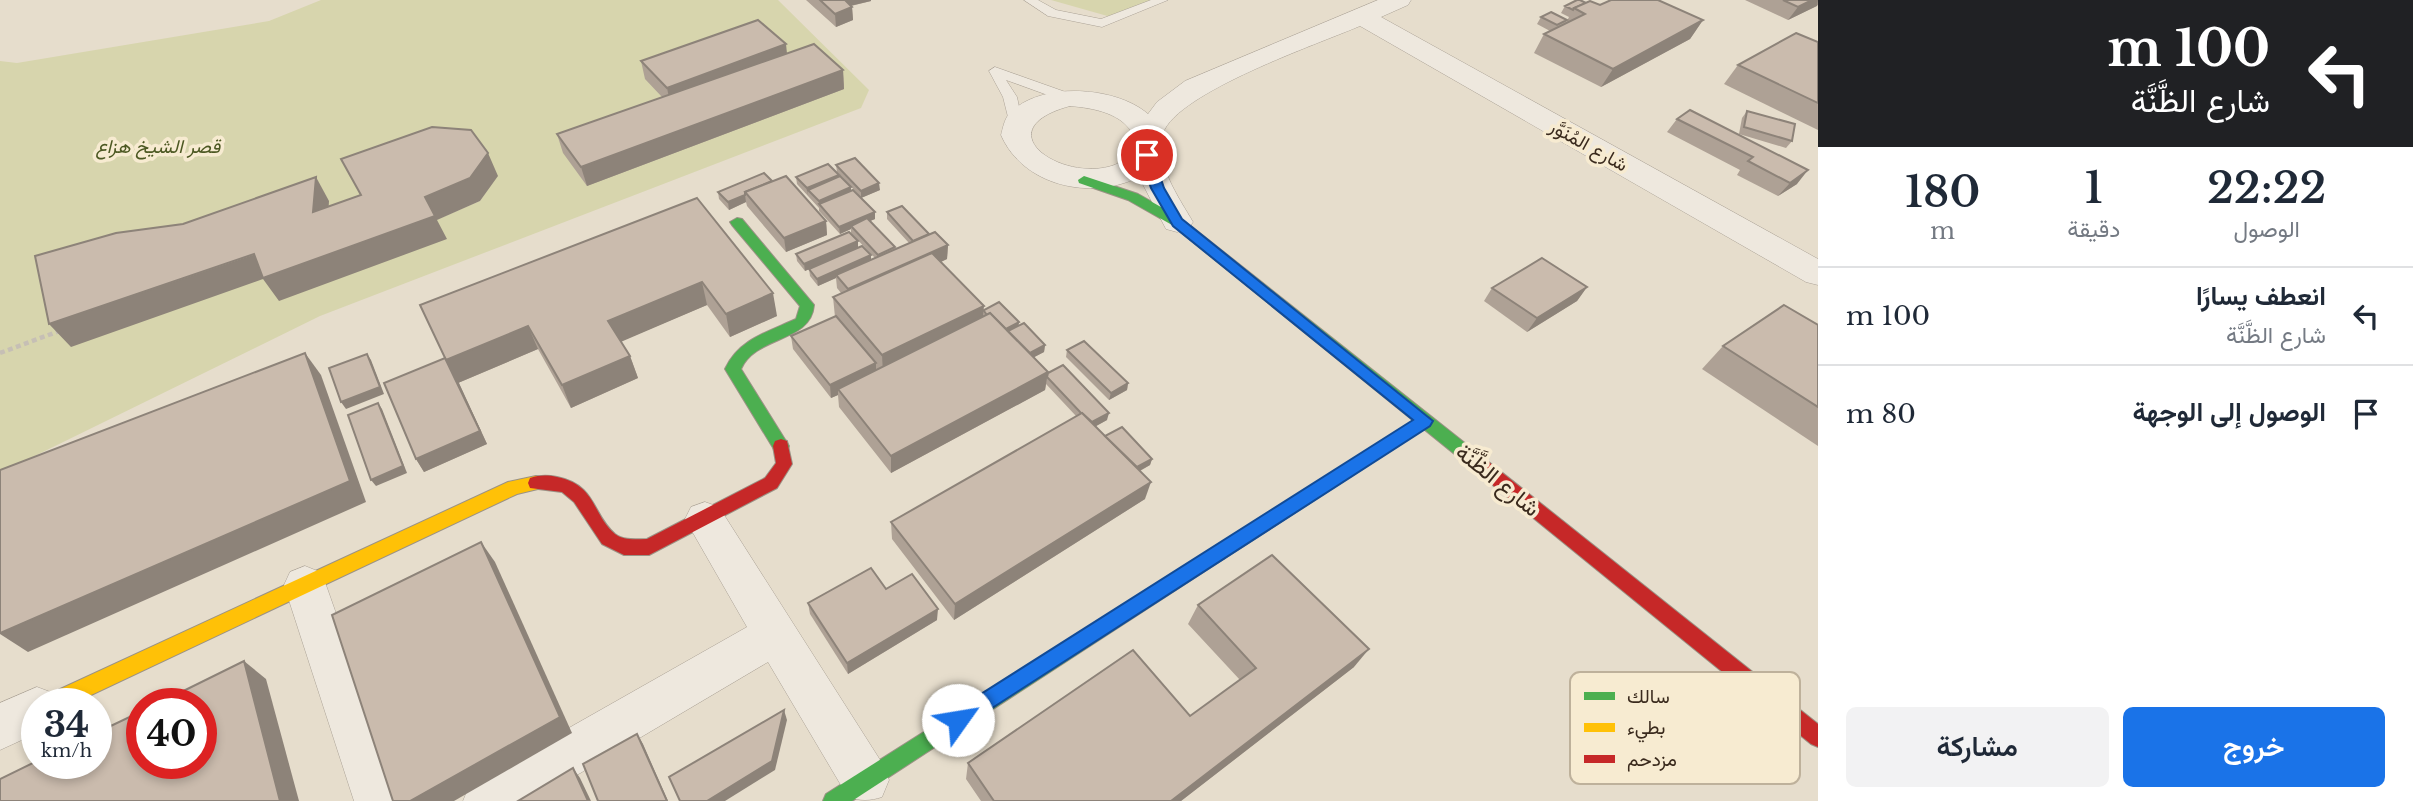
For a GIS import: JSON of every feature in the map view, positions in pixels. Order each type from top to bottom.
[{"type":"street","points":[[1195,87],[1167,108],[1138,166],[1123,174],[1084,180],[1044,170],[1020,150],[1015,138],[1016,126],[1023,115],[1035,107],[1077,99],[1142,96],[1195,87],[1399,0]]},
{"type":"street","name":"شارع المُنَوَّر","points":[[1361,16],[1816,269]]},
{"type":"street","points":[[1077,99],[1102,102],[1125,111],[1142,124],[1147,145]]},
{"type":"street","name":"شارع الظَّنَّة","points":[[1147,145],[1158,188],[1177,222]]},
{"type":"street","name":"شارع الظَّنَّة","points":[[1084,180],[1133,197],[1177,222],[1737,672]]},
{"type":"street","points":[[84,688],[514,487],[533,482],[568,486],[580,496],[605,538],[625,548],[649,547],[765,488],[777,479],[784,468],[786,456],[733,369],[735,362],[746,349],[802,323],[807,305],[737,222]]},
{"type":"street","points":[[705,519],[776,634],[849,790],[1424,421]]},
{"type":"street","points":[[305,584],[378,801]]},
{"type":"street","points":[[487,801],[776,634]]},
{"type":"street","points":[[0,727],[21,717]]},
{"type":"street","name":"شارع الظَّنَّة","points":[[1800,723],[1818,737]]},
{"type":"lane","points":[[1030,0],[1052,13],[1102,23],[1162,0]]},
{"type":"lane","points":[[1016,126],[1010,97],[995,71],[1077,99]]},
{"type":"path","points":[[0,353],[68,328]]},
{"type":"green space","name":"قصر الشيخ هزاع","points":[[321,0],[778,0],[869,90],[861,108],[320,316],[0,473],[0,61],[17,63],[269,21]],"holes":[[[497,176],[480,201],[436,220],[270,277],[374,218],[354,182]]]},
{"type":"green space","points":[[1051,0],[1153,0],[1111,17]]},
{"type":"building","points":[[820,0],[845,0],[852,7],[835,14]]},
{"type":"building","points":[[1577,0],[1586,3],[1573,10],[1565,6]]},
{"type":"building","points":[[1611,0],[1658,0],[1703,20],[1613,69],[1544,34],[1585,14],[1574,8],[1590,1],[1600,5]]},
{"type":"building","points":[[1783,0],[1812,0],[1798,7]]},
{"type":"building","points":[[1551,12],[1567,20],[1557,25],[1541,17]]},
{"type":"building","points":[[758,20],[786,44],[667,88],[641,61]]},
{"type":"building","points":[[1796,33],[1818,42],[1818,103],[1738,65]]},
{"type":"building","points":[[814,44],[843,70],[581,167],[557,134]]},
{"type":"building","points":[[1690,110],[1808,170],[1790,183],[1748,161],[1753,157],[1677,119]]},
{"type":"building","points":[[1747,111],[1795,124],[1792,141],[1744,127]]},
{"type":"building","points":[[432,127],[471,130],[488,153],[470,178],[425,197],[435,216],[263,278],[254,254],[49,324],[35,256],[116,233],[183,224],[316,177],[313,212],[361,195],[341,159]]},
{"type":"building","points":[[855,158],[879,183],[861,191],[836,165]]},
{"type":"building","points":[[828,164],[839,175],[807,188],[796,177]]},
{"type":"building","points":[[764,173],[772,181],[745,192],[745,195],[728,202],[718,192]]},
{"type":"building","points":[[786,176],[826,221],[784,238],[745,192]]},
{"type":"building","points":[[840,176],[851,187],[819,201],[808,190]]},
{"type":"building","points":[[853,190],[875,212],[839,227],[819,204]]},
{"type":"building","points":[[697,198],[773,293],[726,314],[702,282],[608,321],[630,356],[562,385],[528,326],[446,360],[420,305]]},
{"type":"building","points":[[902,206],[929,234],[913,241],[887,212]]},
{"type":"building","points":[[867,218],[895,247],[878,255],[851,226]]},
{"type":"building","points":[[849,232],[858,241],[804,264],[796,254]]},
{"type":"building","points":[[935,232],[948,245],[848,289],[836,275]]},
{"type":"building","points":[[862,246],[871,255],[817,279],[809,269]]},
{"type":"building","points":[[932,253],[984,306],[882,355],[833,297]]},
{"type":"building","points":[[1542,258],[1587,287],[1537,318],[1492,288]]},
{"type":"building","points":[[999,302],[1019,322],[1006,329],[990,313],[987,315],[984,310]]},
{"type":"building","points":[[1784,305],[1818,325],[1818,407],[1723,346]]},
{"type":"building","points":[[990,313],[1048,372],[891,456],[838,389]]},
{"type":"building","points":[[836,316],[876,363],[830,385],[791,336]]},
{"type":"building","points":[[1024,323],[1045,345],[1030,353],[1008,331]]},
{"type":"building","points":[[1084,341],[1128,383],[1111,393],[1067,350]]},
{"type":"building","points":[[305,353],[350,481],[0,633],[0,470]]},
{"type":"building","points":[[367,354],[380,387],[341,402],[329,368]]},
{"type":"building","points":[[445,358],[480,431],[416,459],[384,383]]},
{"type":"building","points":[[1063,365],[1109,413],[1092,422],[1081,413],[1047,377],[1048,373]]},
{"type":"building","points":[[378,403],[403,466],[371,480],[348,415]]},
{"type":"building","points":[[1082,413],[1151,482],[955,604],[891,522]]},
{"type":"building","points":[[1122,427],[1152,459],[1137,467],[1105,436]]},
{"type":"building","points":[[481,542],[560,717],[410,801],[393,801],[332,615]]},
{"type":"building","points":[[1272,555],[1369,649],[1171,801],[994,801],[968,763],[1133,650],[1190,716],[1256,668],[1198,605]]},
{"type":"building","points":[[871,568],[886,589],[912,574],[938,609],[847,663],[808,603]]},
{"type":"building","points":[[244,661],[280,801],[0,801],[0,779],[21,769],[21,779],[112,779],[112,725],[126,719],[126,779],[217,779],[217,688],[189,688]]},
{"type":"building","points":[[784,710],[772,761],[707,801],[680,801],[669,777]]},
{"type":"building","points":[[637,734],[667,801],[598,801],[583,764]]},
{"type":"building","points":[[573,768],[588,801],[518,801]]},
{"type":"traffic: fast","points":[[1084,180],[1133,197],[1177,222],[1479,464]]},
{"type":"traffic: fast","points":[[737,222],[807,305],[806,317],[801,323],[743,352],[733,369],[781,446]]},
{"type":"traffic: fast","points":[[833,801],[1219,553]]},
{"type":"traffic: slow","points":[[84,688],[514,487],[536,483]]},
{"type":"traffic: jam","points":[[1219,553],[1424,421]]},
{"type":"traffic: jam","points":[[536,483],[566,486],[580,497],[608,539],[624,547],[649,547],[771,483],[784,464],[781,446]]},
{"type":"traffic: jam","points":[[1479,464],[1737,672]]},
{"type":"traffic: jam","points":[[1800,723],[1818,737]]},
{"type":"route","points":[[958,720],[1424,421],[1177,222],[1158,188],[1147,155]]}]
